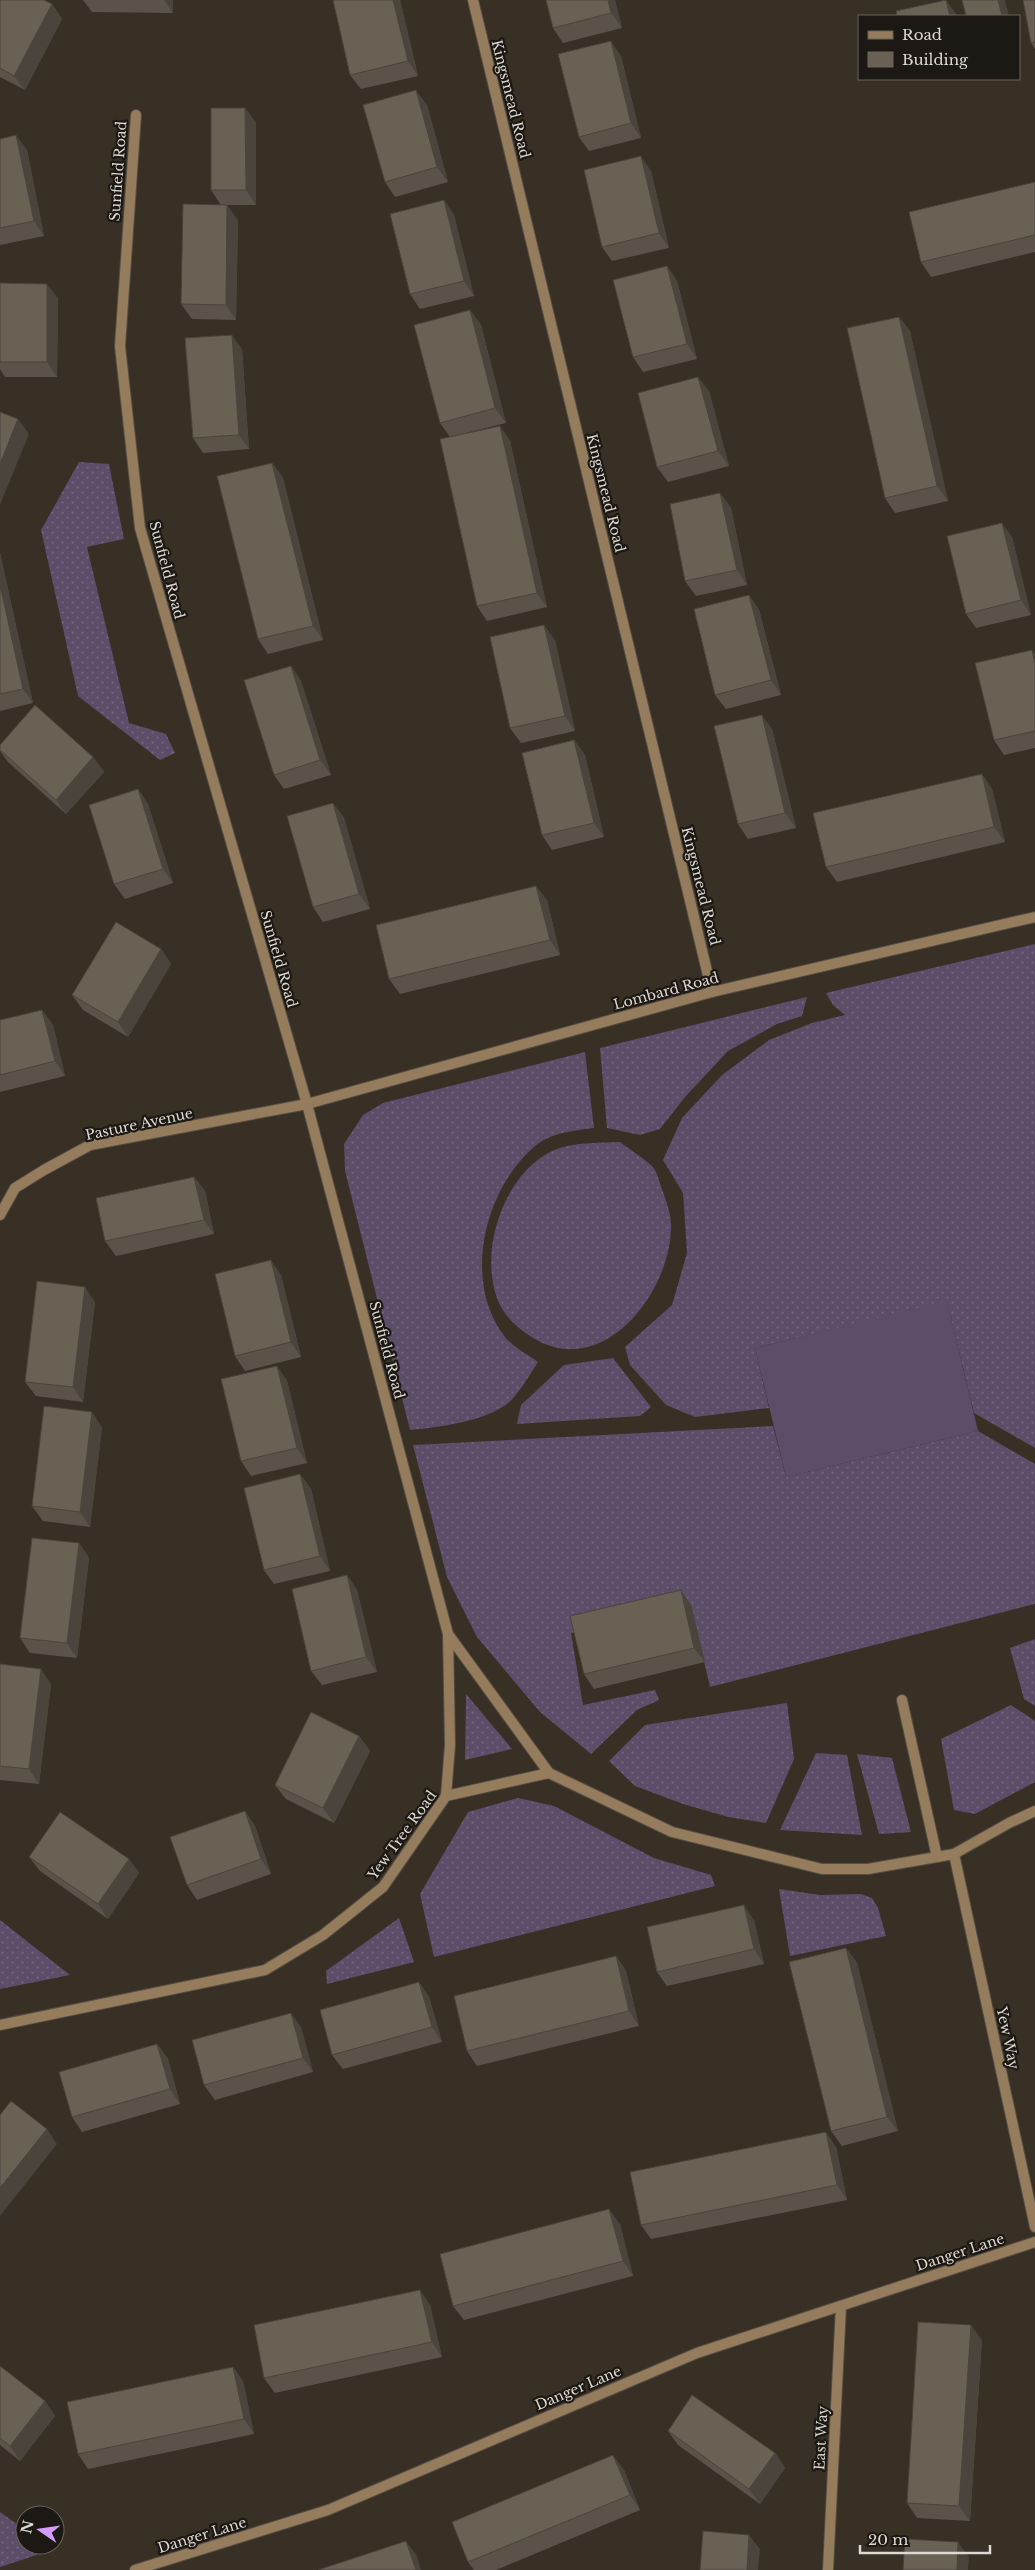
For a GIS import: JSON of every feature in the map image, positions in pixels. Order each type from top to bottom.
[{"type":"street","name":"Kingsmead Road","points":[[473,0],[712,992]]},
{"type":"street","name":"Sunfield Road","points":[[136,115],[120,346],[140,528],[307,1104],[448,1634],[549,1772]]},
{"type":"street","name":"Lombard Road","points":[[307,1104],[712,992],[1035,917]]},
{"type":"street","name":"Pasture Avenue","points":[[0,1215],[16,1188],[90,1145],[307,1104]]},
{"type":"street","points":[[446,1796],[450,1745],[448,1634]]},
{"type":"street","points":[[902,1700],[937,1857]]},
{"type":"street","points":[[549,1772],[672,1832],[822,1869],[868,1869],[954,1854],[1009,1823],[1035,1811]]},
{"type":"street","name":"Yew Tree Road","points":[[0,2025],[265,1970],[323,1935],[382,1888],[446,1796],[549,1772]]},
{"type":"street","name":"Yew Way","points":[[954,1854],[1035,2227]]},
{"type":"street","name":"Danger Lane","points":[[135,2570],[328,2510],[698,2353],[1035,2242]]},
{"type":"street","name":"East Way","points":[[828,2570],[841,2306]]},
{"type":"shaded area","points":[[79,462],[109,464],[124,539],[87,547],[129,723],[166,734],[175,753],[160,760],[78,696],[41,530]]},
{"type":"shaded area","points":[[1035,944],[1035,1448],[974,1413],[947,1302],[755,1348],[769,1408],[695,1417],[666,1405],[630,1365],[625,1347],[672,1305],[687,1253],[683,1193],[663,1160],[682,1118],[722,1075],[769,1040],[812,1023],[845,1015],[833,1005],[826,993]]},
{"type":"shaded area","points":[[807,997],[802,1016],[777,1024],[728,1051],[685,1097],[660,1129],[640,1135],[607,1128],[600,1048]]},
{"type":"shaded area","points":[[585,1052],[594,1128],[555,1135],[534,1147],[517,1165],[502,1187],[492,1212],[485,1238],[482,1264],[484,1290],[492,1315],[508,1341],[538,1362],[514,1397],[493,1412],[465,1421],[410,1430],[345,1171],[344,1144],[363,1115],[383,1103]]},
{"type":"shaded area","points":[[620,1142],[653,1167],[656,1172],[668,1205],[671,1220],[667,1255],[658,1281],[643,1306],[625,1326],[603,1341],[579,1349],[553,1347],[527,1334],[502,1309],[493,1286],[491,1258],[498,1220],[516,1183],[528,1168],[543,1156],[560,1148],[574,1145]]},
{"type":"shaded area","points":[[947,1301],[978,1431],[786,1477],[755,1348]]},
{"type":"shaded area","points":[[613,1358],[651,1407],[640,1416],[517,1424],[521,1405],[564,1365]]},
{"type":"shaded area","points":[[773,1426],[786,1477],[978,1431],[1035,1464],[1035,1604],[710,1687],[691,1605],[571,1633],[583,1705],[655,1690],[659,1700],[637,1710],[591,1754],[540,1712],[477,1637],[447,1577],[413,1445]]},
{"type":"shaded area","points":[[1035,1639],[1035,1706],[1024,1699],[1010,1648]]},
{"type":"shaded area","points":[[466,1694],[512,1749],[465,1760]]},
{"type":"shaded area","points":[[787,1703],[794,1759],[766,1823],[728,1817],[683,1804],[635,1786],[609,1761],[645,1725]]},
{"type":"shaded area","points":[[1011,1705],[1035,1721],[1035,1782],[975,1814],[954,1810],[941,1739]]},
{"type":"shaded area","points":[[816,1753],[847,1755],[862,1835],[780,1830]]},
{"type":"shaded area","points":[[857,1754],[892,1758],[911,1832],[879,1834]]},
{"type":"shaded area","points":[[518,1798],[554,1806],[654,1858],[711,1875],[715,1886],[434,1957],[420,1894],[468,1812]]},
{"type":"shaded area","points":[[779,1889],[820,1895],[861,1894],[872,1898],[878,1908],[886,1936],[790,1956]]},
{"type":"shaded area","points":[[399,1918],[414,1962],[327,1984],[326,1971]]},
{"type":"shaded area","points":[[0,1920],[70,1975],[0,1989]]},
{"type":"shaded area","points":[[0,2512],[15,2523],[15,2555],[37,2555],[0,2567]]},
{"type":"building","points":[[0,0],[44,0],[52,4],[14,76],[0,68]]},
{"type":"building","points":[[333,0],[393,0],[408,61],[350,75]]},
{"type":"building","points":[[546,0],[608,0],[611,13],[553,28]]},
{"type":"building","points":[[946,0],[950,15],[897,15],[896,11]]},
{"type":"building","points":[[962,0],[998,0],[1002,15],[966,15]]},
{"type":"building","points":[[1023,0],[1035,0],[1035,42],[1031,43]]},
{"type":"building","points":[[611,41],[631,123],[579,137],[558,54]]},
{"type":"building","points":[[416,90],[437,167],[385,182],[363,105]]},
{"type":"building","points":[[211,108],[245,108],[246,190],[211,190]]},
{"type":"building","points":[[16,135],[34,221],[0,228],[0,139]]},
{"type":"building","points":[[641,156],[659,233],[602,247],[584,170]]},
{"type":"building","points":[[1035,182],[1035,235],[921,262],[909,212]]},
{"type":"building","points":[[444,200],[464,281],[410,294],[390,214]]},
{"type":"building","points":[[183,204],[227,205],[226,305],[181,304]]},
{"type":"building","points":[[667,266],[687,344],[633,357],[613,280]]},
{"type":"building","points":[[0,283],[47,284],[47,362],[0,362]]},
{"type":"building","points":[[470,310],[495,408],[440,423],[414,325]]},
{"type":"building","points":[[899,317],[937,486],[885,498],[847,328]]},
{"type":"building","points":[[232,335],[239,435],[193,438],[185,338]]},
{"type":"building","points":[[698,377],[718,451],[657,467],[638,393]]},
{"type":"building","points":[[0,412],[18,419],[0,464]]},
{"type":"building","points":[[500,426],[537,593],[477,606],[440,439]]},
{"type":"building","points":[[272,463],[313,626],[258,639],[217,476]]},
{"type":"building","points":[[720,493],[737,570],[685,581],[670,504]]},
{"type":"building","points":[[1002,523],[1021,600],[966,614],[947,536]]},
{"type":"building","points":[[0,585],[23,689],[0,694]]},
{"type":"building","points":[[749,595],[771,680],[715,695],[694,609]]},
{"type":"building","points":[[544,625],[565,716],[510,728],[490,637]]},
{"type":"building","points":[[1032,650],[1035,664],[1035,731],[994,740],[975,663]]},
{"type":"building","points":[[291,666],[320,760],[274,775],[244,680]]},
{"type":"building","points":[[35,705],[93,757],[56,800],[0,750],[0,745]]},
{"type":"building","points":[[762,715],[785,813],[738,824],[714,726]]},
{"type":"building","points":[[574,740],[594,823],[542,835],[522,753]]},
{"type":"building","points":[[982,774],[994,827],[826,867],[813,813]]},
{"type":"building","points":[[138,789],[163,869],[114,884],[89,805]]},
{"type":"building","points":[[333,803],[359,894],[313,907],[287,816]]},
{"type":"building","points":[[536,886],[550,940],[389,979],[376,925]]},
{"type":"building","points":[[116,922],[161,949],[118,1022],[72,995]]},
{"type":"building","points":[[42,1010],[55,1061],[0,1075],[0,1020]]},
{"type":"building","points":[[194,1177],[204,1220],[105,1241],[96,1198]]},
{"type":"building","points":[[271,1260],[291,1342],[235,1356],[215,1274]]},
{"type":"building","points":[[37,1281],[85,1287],[73,1387],[25,1382]]},
{"type":"building","points":[[277,1366],[297,1448],[241,1461],[221,1379]]},
{"type":"building","points":[[44,1406],[92,1412],[80,1512],[32,1506]]},
{"type":"building","points":[[300,1474],[320,1556],[264,1570],[244,1488]]},
{"type":"building","points":[[32,1538],[79,1543],[67,1643],[20,1638]]},
{"type":"building","points":[[347,1575],[366,1657],[311,1671],[292,1589]]},
{"type":"building","points":[[681,1590],[694,1648],[584,1674],[570,1616]]},
{"type":"building","points":[[0,1664],[41,1669],[29,1769],[0,1766]]},
{"type":"building","points":[[311,1712],[359,1736],[323,1808],[275,1785]]},
{"type":"building","points":[[245,1811],[261,1859],[187,1885],[170,1837]]},
{"type":"building","points":[[60,1812],[129,1859],[98,1904],[29,1857]]},
{"type":"building","points":[[744,1905],[754,1949],[657,1972],[647,1927]]},
{"type":"building","points":[[846,1948],[887,2117],[831,2131],[789,1962]]},
{"type":"building","points":[[616,1956],[629,2011],[467,2051],[454,1996]]},
{"type":"building","points":[[419,1982],[432,2027],[332,2055],[320,2010]]},
{"type":"building","points":[[291,2013],[303,2058],[204,2085],[192,2040]]},
{"type":"building","points":[[157,2044],[170,2089],[72,2117],[59,2072]]},
{"type":"building","points":[[11,2101],[47,2129],[0,2188],[0,2115]]},
{"type":"building","points":[[826,2132],[837,2185],[641,2225],[630,2172]]},
{"type":"building","points":[[609,2209],[623,2261],[453,2306],[440,2254]]},
{"type":"building","points":[[420,2290],[432,2342],[264,2378],[254,2325]]},
{"type":"building","points":[[918,2322],[971,2325],[959,2506],[907,2503]]},
{"type":"building","points":[[0,2366],[45,2401],[10,2446],[0,2438]]},
{"type":"building","points":[[233,2367],[244,2419],[78,2454],[67,2402]]},
{"type":"building","points":[[692,2395],[775,2453],[749,2489],[668,2431]]},
{"type":"building","points":[[613,2455],[630,2495],[468,2562],[452,2522]]},
{"type":"building","points":[[703,2531],[749,2535],[747,2570],[700,2570]]},
{"type":"building","points":[[905,2539],[958,2542],[957,2570],[903,2570]]},
{"type":"building","points":[[406,2541],[416,2570],[318,2570]]}]
